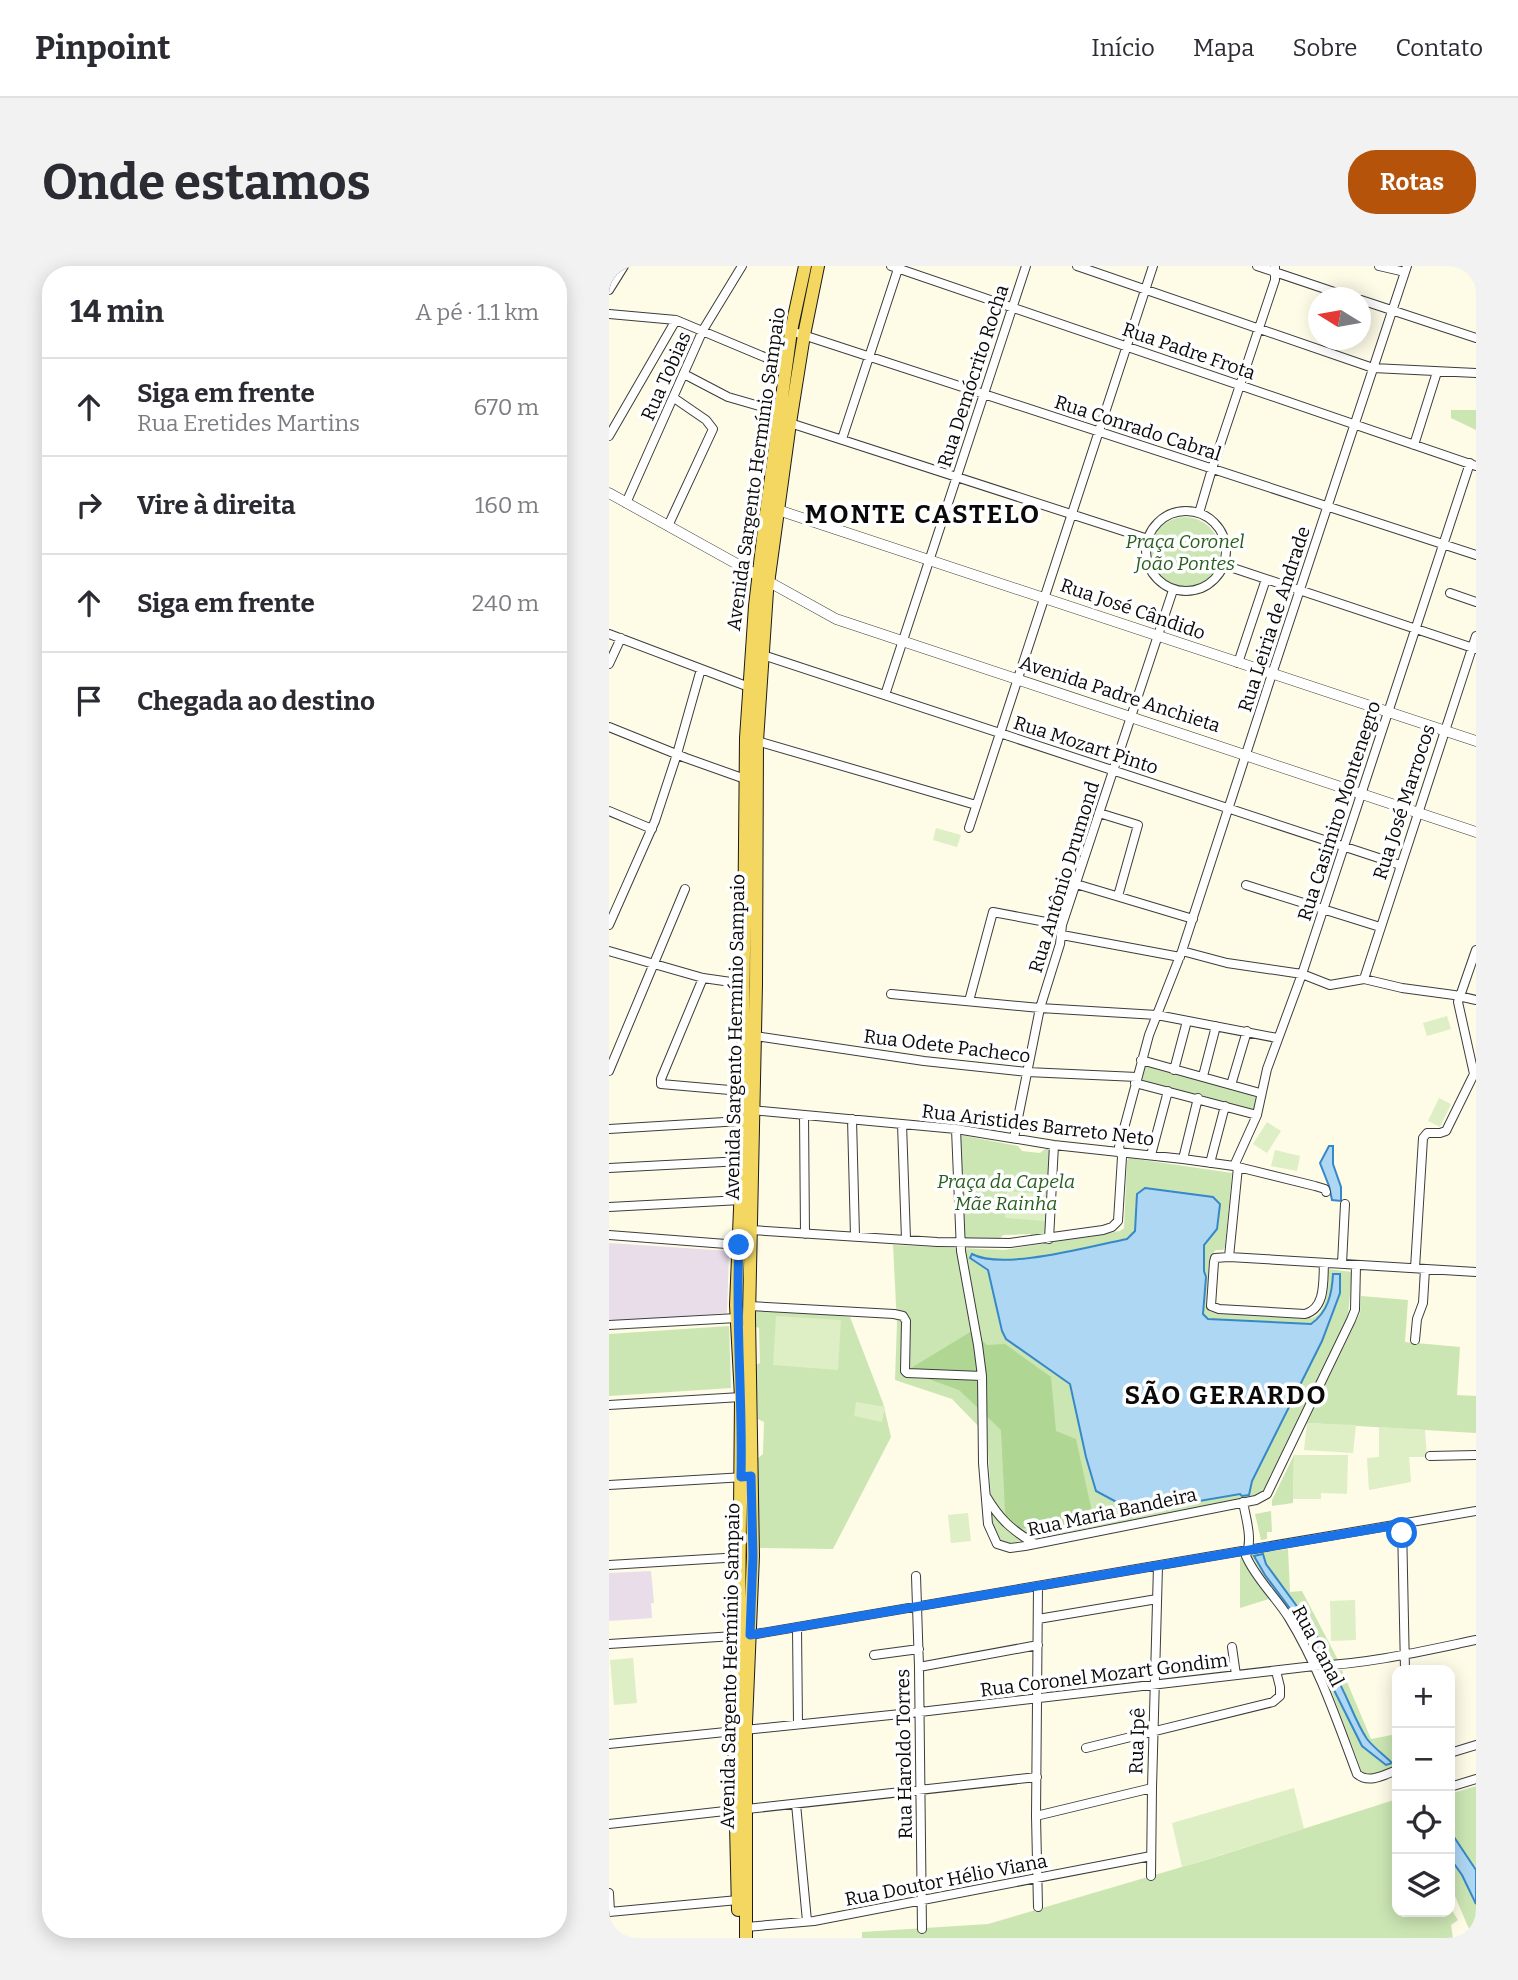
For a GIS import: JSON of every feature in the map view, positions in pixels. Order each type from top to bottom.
[{"type":"main road","name":"Avenida Sargento Hermínio Sampaio","points":[[744,1635],[741,1557],[746,1476],[751,1230],[745,1114],[741,1091],[745,779],[749,687],[786,366],[805,266]]},
{"type":"main road","name":"Avenida Sargento Hermínio Sampaio","points":[[744,1934],[740,1730],[744,1635],[753,1556],[737,1318],[745,1114],[755,1036],[757,741],[763,655],[763,580],[779,510],[790,422],[818,266]]},
{"type":"main road","name":"Avenida Sargento Hermínio Sampaio","points":[[741,1810],[738,1900],[744,1934]]},
{"type":"street","points":[[609,290],[624,266]]},
{"type":"street","name":"Rua Tobias","points":[[626,503],[703,330],[742,266]]},
{"type":"street","name":"Rua Demócrito Rocha","points":[[885,695],[1026,266]]},
{"type":"street","points":[[1077,266],[1373,368],[1476,373]]},
{"type":"street","points":[[969,828],[1153,266]]},
{"type":"street","points":[[1257,266],[1275,269],[1323,287]]},
{"type":"street","points":[[1378,266],[1406,269]]},
{"type":"street","points":[[842,439],[896,267]]},
{"type":"street","name":"Rua Padre Frota","points":[[896,267],[1473,464]]},
{"type":"street","points":[[1199,513],[1275,281],[1275,269]]},
{"type":"street","name":"Rua Leiria de Andrade","points":[[1049,1239],[1103,1230],[1115,1224],[1119,1218],[1122,1157],[1119,1147],[1141,1060],[1193,919],[1406,269]]},
{"type":"street","points":[[1371,304],[1476,338]]},
{"type":"street","points":[[609,314],[666,317],[786,366]]},
{"type":"street","points":[[609,436],[676,320]]},
{"type":"street","name":"Rua Conrado Cabral","points":[[791,331],[1476,555]]},
{"type":"street","points":[[1414,445],[1437,372]]},
{"type":"street","points":[[684,374],[728,397],[780,412]]},
{"type":"street","points":[[668,526],[713,429],[706,420],[674,398]]},
{"type":"street","points":[[790,422],[1148,539]]},
{"type":"street","name":"Rua Casimiro Montenegro","points":[[1229,1257],[1236,1166],[1257,1115],[1277,1038],[1302,974],[1442,544],[1473,464]]},
{"type":"street","name":"Avenida Padre Anchieta","points":[[609,493],[836,619],[1476,832]]},
{"type":"street","name":"Rua José Cândido","points":[[779,510],[1476,741]]},
{"type":"street","points":[[1174,513],[1199,513],[1220,530],[1226,547],[1224,565],[1218,576],[1208,585],[1185,592],[1173,590],[1164,586],[1152,573],[1146,556],[1148,539],[1163,519],[1174,513]]},
{"type":"street","points":[[1224,565],[1474,648]]},
{"type":"street","points":[[1238,663],[1266,579]]},
{"type":"street","name":"Rua Antônio Drumond","points":[[1014,1138],[1040,1008],[1062,930],[1173,590]]},
{"type":"street","points":[[1451,593],[1476,602]]},
{"type":"street","points":[[609,634],[749,687]]},
{"type":"street","name":"Rua José Marrocos","points":[[1364,979],[1476,636]]},
{"type":"street","points":[[609,664],[621,638]]},
{"type":"street","name":"Rua Mozart Pinto","points":[[763,655],[1400,865]]},
{"type":"street","points":[[609,925],[652,829],[701,669]]},
{"type":"street","points":[[609,727],[745,779]]},
{"type":"street","points":[[757,741],[976,804]]},
{"type":"street","points":[[609,811],[652,829]]},
{"type":"street","points":[[1099,813],[1137,825],[1118,896]]},
{"type":"street","points":[[1076,884],[1193,919]]},
{"type":"street","points":[[1246,885],[1380,927]]},
{"type":"street","points":[[609,1071],[685,889]]},
{"type":"street","points":[[969,1001],[993,912],[1062,930],[1181,954],[1302,974],[1330,985],[1364,979],[1476,1000]]},
{"type":"street","points":[[1415,1268],[1423,1138],[1427,1133],[1446,1130],[1474,1074],[1458,1002],[1476,950]]},
{"type":"street","points":[[609,951],[703,978],[756,985]]},
{"type":"street","points":[[703,978],[661,1079],[662,1085],[741,1091]]},
{"type":"street","points":[[891,994],[1040,1008],[1157,1015],[1277,1038]]},
{"type":"street","points":[[1174,1070],[1187,1021]]},
{"type":"street","points":[[1203,1076],[1216,1026]]},
{"type":"street","points":[[1231,1085],[1247,1031]]},
{"type":"street","name":"Rua Odete Pacheco","points":[[755,1036],[924,1061],[1136,1080],[1257,1115]]},
{"type":"street","points":[[1141,1060],[1261,1093]]},
{"type":"street","points":[[1151,1155],[1168,1091]]},
{"type":"street","points":[[1183,1159],[1198,1098]]},
{"type":"street","points":[[1210,1163],[1225,1106]]},
{"type":"street","name":"Rua Aristides Barreto Neto","points":[[609,1129],[745,1114],[852,1119],[955,1129],[1054,1145],[1236,1166],[1315,1186],[1327,1192]]},
{"type":"street","points":[[804,1115],[805,1234]]},
{"type":"street","points":[[852,1119],[855,1236]]},
{"type":"street","points":[[902,1124],[906,1239]]},
{"type":"street","points":[[955,1129],[960,1243],[982,1376],[984,1493],[1000,1518],[1013,1531],[1035,1544]]},
{"type":"street","points":[[751,1230],[960,1243],[1010,1244],[1049,1239],[1054,1145]]},
{"type":"street","points":[[609,1168],[742,1161]]},
{"type":"street","points":[[609,1208],[741,1200]]},
{"type":"street","points":[[1342,1264],[1345,1204]]},
{"type":"street","points":[[609,1235],[739,1245]]},
{"type":"street","points":[[1324,1263],[1320,1303],[1310,1313],[1214,1308],[1210,1303],[1215,1259],[1219,1257],[1229,1257],[1476,1272]]},
{"type":"street","points":[[1243,1502],[1262,1497],[1270,1490],[1351,1321],[1355,1310],[1356,1265]]},
{"type":"street","points":[[1415,1340],[1417,1319],[1423,1303],[1425,1269]]},
{"type":"street","points":[[749,1306],[903,1316],[906,1321],[907,1373],[982,1376]]},
{"type":"street","points":[[609,1325],[737,1318]]},
{"type":"street","points":[[609,1405],[741,1397]]},
{"type":"street","points":[[1430,1456],[1476,1455]]},
{"type":"street","points":[[609,1485],[746,1476]]},
{"type":"street","name":"Rua Maria Bandeira","points":[[984,1493],[988,1524],[997,1544],[1010,1548],[1243,1502]]},
{"type":"street","name":"Rua Canal","points":[[1243,1502],[1249,1537],[1246,1556],[1289,1617],[1314,1666],[1357,1774],[1362,1779],[1372,1779],[1392,1772]]},
{"type":"street","points":[[609,1644],[744,1635],[797,1628],[1476,1511]]},
{"type":"street","points":[[1402,1524],[1405,1665]]},
{"type":"street","points":[[609,1566],[741,1557]]},
{"type":"street","name":"Rua Ipê","points":[[1151,1876],[1158,1566]]},
{"type":"street","name":"Rua Haroldo Torres","points":[[916,1576],[922,1929]]},
{"type":"street","points":[[1038,1586],[1038,1907]]},
{"type":"street","points":[[1038,1619],[1157,1599]]},
{"type":"street","points":[[797,1628],[798,1724]]},
{"type":"street","name":"Rua Coronel Mozart Gondim","points":[[609,1744],[1335,1665],[1476,1640]]},
{"type":"street","points":[[919,1667],[1038,1645]]},
{"type":"street","points":[[1232,1647],[1236,1675]]},
{"type":"street","points":[[874,1655],[919,1649]]},
{"type":"street","points":[[1086,1748],[1273,1702],[1281,1692],[1276,1671]]},
{"type":"street","points":[[1455,1752],[1476,1745]]},
{"type":"street","points":[[609,1824],[1037,1777]]},
{"type":"street","points":[[1455,1785],[1476,1779]]},
{"type":"street","points":[[1036,1816],[1152,1788]]},
{"type":"street","points":[[796,1804],[807,1921]]},
{"type":"street","name":"Rua Doutor Hélio Viana","points":[[744,1934],[1151,1856]]},
{"type":"street","points":[[609,1893],[610,1912],[738,1900]]},
{"type":"street","points":[[1471,1938],[1476,1933]]},
{"type":"shaded area","points":[[609,1243],[729,1251],[727,1313],[609,1322]]},
{"type":"shaded area","points":[[651,1571],[654,1603],[651,1603],[652,1618],[609,1621],[609,1573]]},
{"type":"green space","points":[[1451,410],[1476,410],[1476,430],[1451,418]]},
{"type":"green space","name":"Praça Coronel João Pontes","points":[[1178,517],[1192,517],[1205,523],[1214,532],[1220,552],[1218,565],[1210,577],[1192,587],[1178,587],[1165,581],[1156,572],[1150,559],[1150,545],[1156,532],[1165,523]]},
{"type":"green space","points":[[936,828],[961,835],[957,847],[933,840]]},
{"type":"green space","points":[[1447,1016],[1451,1029],[1427,1036],[1423,1023]]},
{"type":"green space","points":[[1145,1065],[1254,1096],[1257,1099],[1254,1109],[1142,1080],[1140,1078]]},
{"type":"green space","points":[[1439,1098],[1451,1104],[1440,1127],[1428,1121]]},
{"type":"green space","points":[[1267,1122],[1281,1131],[1267,1153],[1253,1144]]},
{"type":"green space","name":"Praça da Capela Mãe Rainha","points":[[960,1135],[1018,1146],[1022,1151],[1040,1153],[1048,1149],[1051,1153],[1045,1236],[1032,1238],[1030,1234],[1003,1235],[998,1241],[965,1239]]},
{"type":"green space","points":[[1275,1150],[1300,1156],[1297,1171],[1271,1166]]},
{"type":"green space","points":[[1129,1158],[1232,1173],[1225,1247],[1212,1254],[1207,1307],[1211,1312],[1312,1318],[1318,1315],[1325,1304],[1328,1269],[1352,1272],[1348,1316],[1261,1494],[994,1546],[987,1435],[952,1399],[895,1380],[897,1324],[893,1245],[1004,1250],[1120,1231],[1124,1228]]},
{"type":"green space","points":[[1007,1191],[1047,1194],[1045,1221],[1005,1218]]},
{"type":"green space","points":[[1361,1296],[1408,1300],[1405,1342],[1460,1347],[1457,1395],[1476,1396],[1476,1433],[1307,1423],[1360,1313]]},
{"type":"green space","points":[[760,1308],[850,1317],[883,1403],[891,1437],[833,1549],[755,1548],[757,1459],[763,1454],[764,1422],[758,1419],[756,1365],[760,1363],[759,1328],[754,1326],[754,1315]]},
{"type":"green space","points":[[776,1316],[841,1320],[838,1370],[773,1365]]},
{"type":"green space","points":[[729,1326],[731,1388],[609,1396],[609,1334]]},
{"type":"green space","points":[[972,1331],[987,1345],[1005,1344],[1051,1377],[1056,1431],[1076,1439],[1094,1521],[1006,1530],[1001,1430],[959,1390],[906,1371]]},
{"type":"green space","points":[[856,1402],[885,1407],[882,1422],[854,1416]]},
{"type":"green space","points":[[1307,1423],[1356,1425],[1353,1453],[1304,1450]]},
{"type":"green space","points":[[1379,1427],[1425,1430],[1427,1457],[1409,1457],[1411,1482],[1369,1490],[1367,1458],[1379,1457]]},
{"type":"green space","points":[[1294,1455],[1293,1503],[1272,1506],[1272,1500]]},
{"type":"green space","points":[[1294,1455],[1348,1455],[1347,1494],[1321,1493],[1321,1499],[1293,1499]]},
{"type":"green space","points":[[1271,1511],[1272,1532],[1267,1532],[1267,1539],[1261,1540],[1255,1514]]},
{"type":"green space","points":[[968,1513],[971,1541],[951,1543],[948,1515]]},
{"type":"green space","points":[[1288,1549],[1290,1592],[1302,1591],[1338,1660],[1315,1660],[1250,1554]]},
{"type":"green space","points":[[1242,1558],[1269,1599],[1240,1608]]},
{"type":"green space","points":[[1355,1600],[1356,1640],[1331,1641],[1330,1601]]},
{"type":"green space","points":[[633,1658],[637,1703],[614,1705],[610,1660]]},
{"type":"green space","points":[[1342,1670],[1371,1739],[1392,1735],[1392,1769],[1372,1776],[1363,1775],[1325,1672]]},
{"type":"green space","points":[[1476,1786],[1476,1929],[1469,1929],[1455,1896],[1455,1792]]},
{"type":"green space","points":[[1294,1788],[1304,1829],[1182,1867],[1172,1823]]},
{"type":"green space","points":[[1392,1801],[1392,1917],[1455,1915],[1458,1920],[1451,1925],[1453,1938],[862,1938],[862,1932],[988,1924],[1209,1859]]},
{"type":"water","points":[[1329,1146],[1333,1146],[1333,1164],[1341,1187],[1341,1201],[1332,1200],[1320,1163]]},
{"type":"water","points":[[1145,1188],[1213,1197],[1220,1204],[1217,1229],[1204,1245],[1206,1277],[1203,1314],[1208,1319],[1311,1324],[1328,1302],[1333,1274],[1340,1274],[1340,1293],[1322,1341],[1252,1481],[1249,1495],[1240,1494],[1135,1512],[1096,1491],[1070,1384],[1006,1339],[988,1270],[970,1258],[972,1254],[986,1259],[1025,1259],[1127,1239],[1135,1231],[1137,1194]]},
{"type":"water","points":[[1263,1554],[1266,1564],[1307,1620],[1329,1657],[1321,1658],[1303,1626],[1265,1575],[1254,1556]]},
{"type":"water","points":[[1325,1672],[1333,1672],[1367,1739],[1392,1763],[1386,1765],[1362,1746]]},
{"type":"water","points":[[1455,1838],[1476,1870],[1476,1904],[1455,1865]]},
{"type":"district","name":"MONTE CASTELO","points":[[923,514]]},
{"type":"district","name":"SÃO GERARDO","points":[[1226,1395]]},
{"type":"route","points":[[739,1245],[736,1305],[741,1397],[741,1477],[751,1476],[753,1556],[750,1635],[1402,1524],[1402,1533]]}]
